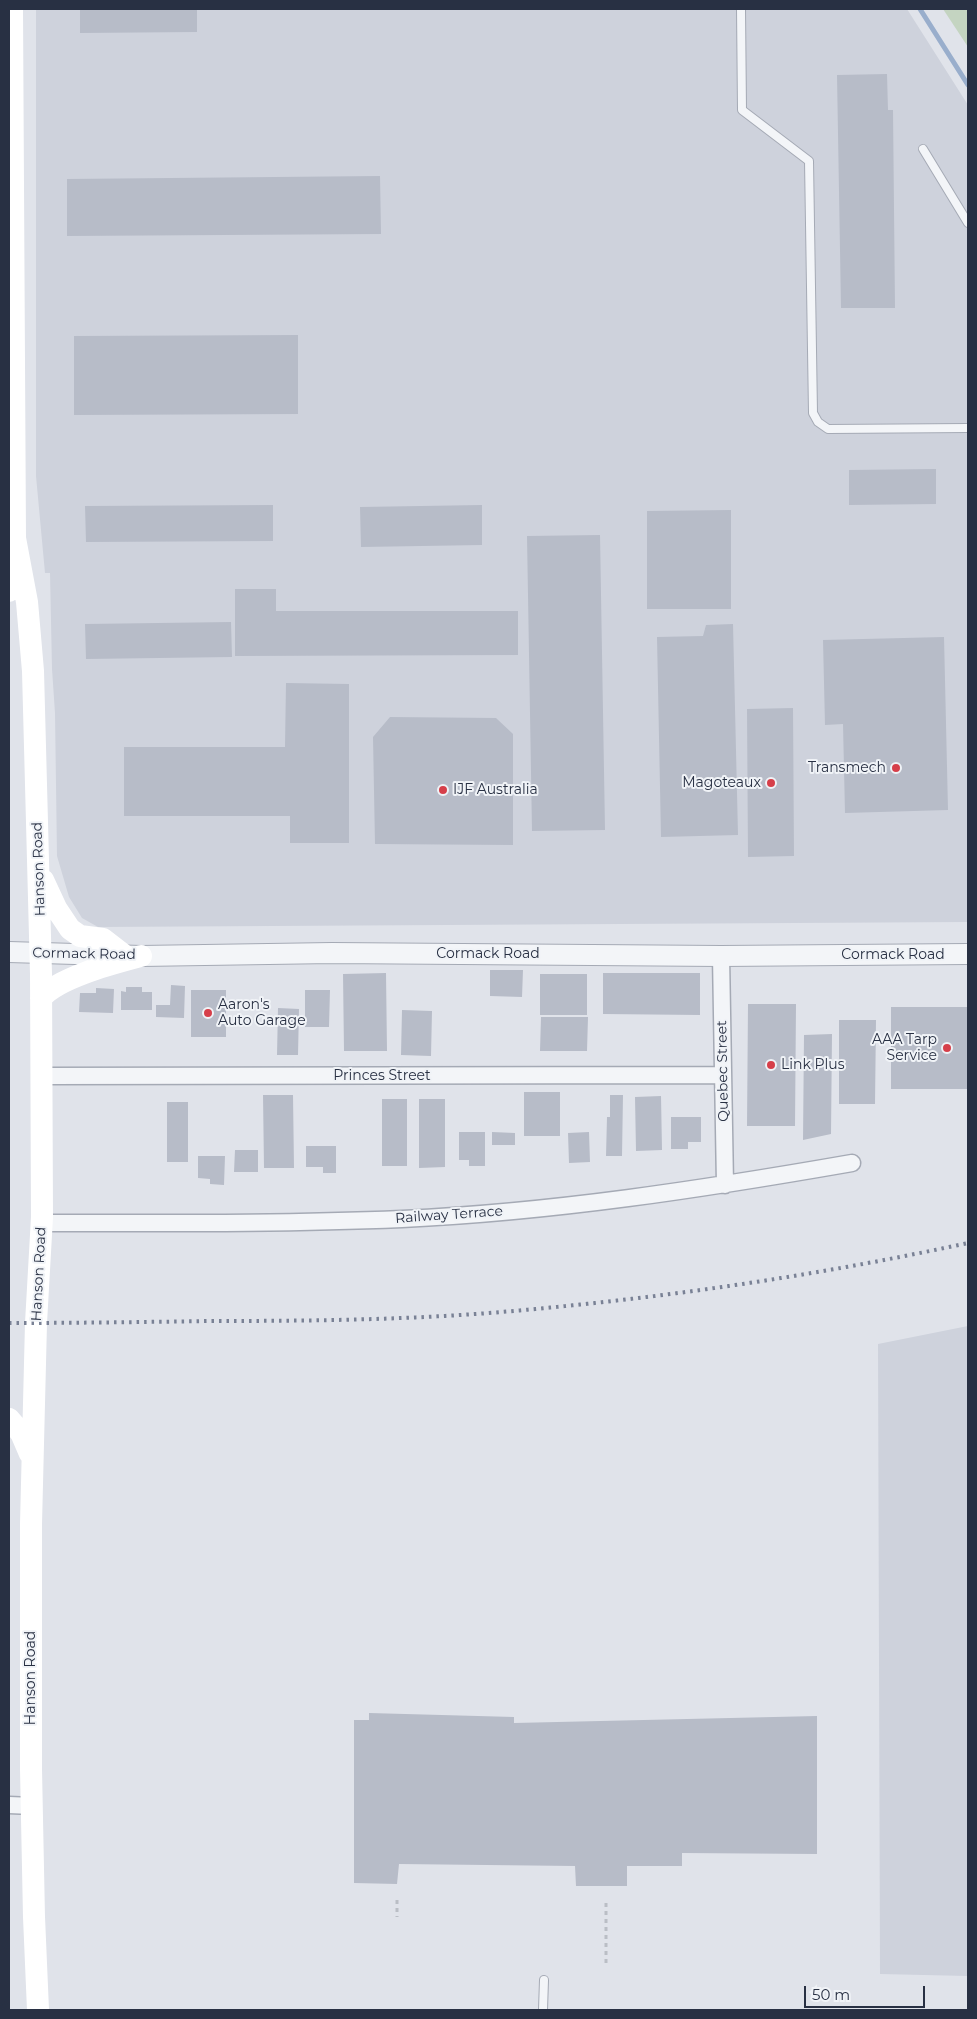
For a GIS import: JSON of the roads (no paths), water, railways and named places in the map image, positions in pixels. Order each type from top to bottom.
[{"type":"main road","name":"Hanson Road","points":[[9,591],[15,538],[12,9]]},
{"type":"main road","name":"Hanson Road","points":[[15,538],[27,602],[33,671],[41,998],[42,1223],[31,1458],[32,1806],[38,2010]]},
{"type":"main road","points":[[38,870],[56,908],[70,929],[80,936],[103,939],[133,956]]},
{"type":"main road","points":[[41,998],[46,992],[59,985],[102,966],[133,956]]},
{"type":"main road","points":[[9,1419],[20,1433],[31,1458]]},
{"type":"street","name":"Cormack Road","points":[[9,952],[133,956],[340,953],[721,956],[968,954]]},
{"type":"street","name":"Quebec Street","points":[[721,956],[724,1185]]},
{"type":"street","name":"Princes Street","points":[[42,1076],[723,1075]]},
{"type":"street","name":"Railway Terrace","points":[[42,1223],[292,1222],[403,1219],[614,1200],[724,1185],[852,1163]]},
{"type":"street","points":[[9,1805],[32,1806]]},
{"type":"lane","points":[[741,9],[742,110],[809,160],[813,413],[818,422],[828,429],[968,428]]},
{"type":"lane","points":[[923,149],[968,222]]},
{"type":"lane","points":[[544,1980],[544,2010]]},
{"type":"waterway","points":[[920,9],[968,85]]},
{"type":"railway","points":[[9,1323],[351,1320],[549,1308],[670,1294],[789,1277],[968,1243]]},
{"type":"place","name":"Transmech","points":[[896,768]]},
{"type":"place","name":"Magoteaux","points":[[771,783]]},
{"type":"place","name":"IJF Australia","points":[[443,790]]},
{"type":"place","name":"Aaron's Auto Garage","points":[[208,1013]]},
{"type":"place","name":"AAA Tarp Service","points":[[947,1048]]},
{"type":"place","name":"Link Plus","points":[[771,1065]]}]
